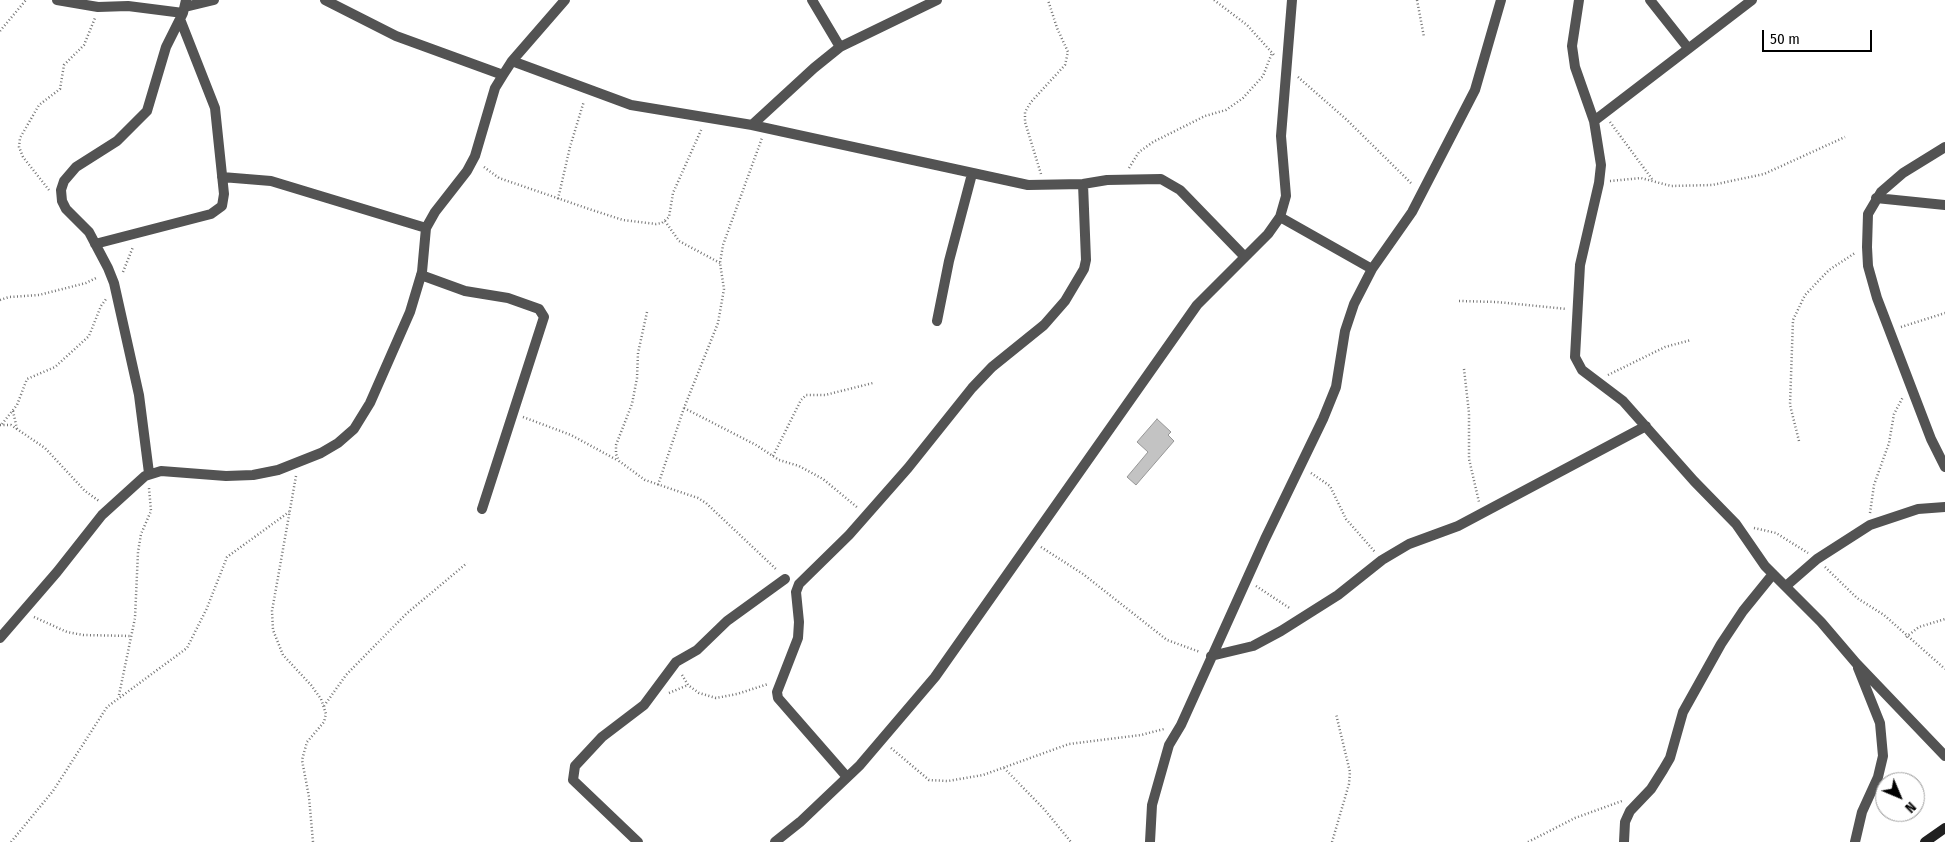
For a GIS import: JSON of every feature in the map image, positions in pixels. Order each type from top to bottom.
[{"type":"street","points":[[57,0],[98,7],[128,6],[183,10],[214,0]]},
{"type":"street","points":[[325,0],[396,36],[503,75]]},
{"type":"street","points":[[0,638],[57,572],[86,533],[147,474],[161,471],[226,476],[253,475],[298,464],[338,443],[354,429],[362,418],[410,312],[420,275],[426,228],[435,212],[467,171],[475,156],[492,97],[503,75],[512,61],[565,0]]},
{"type":"street","points":[[812,0],[840,47]]},
{"type":"street","points":[[752,125],[814,68],[840,47],[937,0]]},
{"type":"street","points":[[775,842],[800,822],[847,777],[882,740],[935,677],[1197,305],[1268,234],[1280,217],[1286,196],[1281,136],[1292,0]]},
{"type":"street","points":[[1150,842],[1152,805],[1170,746],[1300,469],[1336,387],[1346,331],[1354,304],[1372,269],[1412,212],[1475,90],[1501,0]]},
{"type":"street","points":[[1579,0],[1572,46],[1575,67],[1594,121],[1601,165],[1599,183],[1580,265],[1575,357],[1582,370],[1623,401],[1694,481],[1736,524],[1765,566],[1945,756]]},
{"type":"street","points":[[1650,0],[1688,48]]},
{"type":"street","points":[[1594,121],[1752,0]]},
{"type":"street","points":[[95,244],[211,214],[218,210],[224,201],[215,108],[183,10]]},
{"type":"street","points":[[147,474],[139,396],[108,268],[89,232],[66,209],[62,201],[61,190],[68,174],[117,141],[147,111],[166,47],[183,10]]},
{"type":"street","points":[[512,61],[631,105],[752,125],[1028,185],[1045,186],[1126,179],[1161,179],[1172,183],[1244,256]]},
{"type":"street","points":[[1945,147],[1903,173],[1876,198],[1868,214],[1867,247],[1872,283],[1930,439],[1945,467]]},
{"type":"street","points":[[937,321],[949,261],[972,174]]},
{"type":"street","points":[[222,177],[271,181],[426,228]]},
{"type":"street","points":[[847,777],[778,698],[777,692],[781,679],[798,638],[799,622],[796,592],[799,584],[830,555],[867,515],[934,438],[972,388],[992,367],[1044,325],[1075,286],[1084,269],[1086,260],[1083,184]]},
{"type":"street","points":[[1876,198],[1945,205]]},
{"type":"street","points":[[1280,217],[1372,269]]},
{"type":"street","points":[[420,275],[465,291],[508,298],[542,312],[542,325],[511,414],[482,509]]},
{"type":"street","points":[[1211,656],[1253,646],[1303,618],[1338,595],[1382,560],[1409,544],[1458,526],[1646,426]]},
{"type":"street","points":[[1786,586],[1817,559],[1870,525],[1918,509],[1945,507]]},
{"type":"street","points":[[1624,842],[1625,822],[1630,811],[1656,782],[1666,764],[1683,712],[1721,644],[1743,611],[1774,574]]},
{"type":"street","points":[[638,842],[577,785],[572,774],[575,766],[585,753],[602,737],[649,700],[676,662],[697,650],[727,621],[785,579]]},
{"type":"street","points":[[1855,842],[1862,812],[1878,777],[1883,756],[1880,724],[1856,663]]},
{"type":"street","points":[[1925,842],[1945,828]]},
{"type":"path","points":[[0,31],[26,0]]},
{"type":"path","points":[[1045,186],[1025,122],[1025,112],[1031,102],[1065,65],[1068,59],[1068,52],[1057,28],[1048,0]]},
{"type":"path","points":[[1214,0],[1247,25],[1272,53],[1346,120],[1422,193]]},
{"type":"path","points":[[1417,0],[1424,37]]},
{"type":"path","points":[[66,209],[23,156],[19,147],[24,128],[32,115],[42,102],[60,89],[64,65],[84,45],[98,7]]},
{"type":"path","points":[[1126,179],[1131,163],[1139,152],[1153,142],[1205,116],[1226,110],[1243,98],[1262,76],[1272,53]]},
{"type":"path","points":[[558,199],[570,147],[588,90]]},
{"type":"path","points":[[1604,114],[1652,179]]},
{"type":"path","points":[[475,156],[491,174],[558,199],[632,222],[656,224],[665,221],[670,213],[673,193],[707,119]]},
{"type":"path","points":[[658,485],[684,408],[718,323],[724,289],[720,262],[742,188],[766,128]]},
{"type":"path","points":[[1599,183],[1641,178],[1680,187],[1737,180],[1764,174],[1845,137]]},
{"type":"path","points":[[665,221],[679,241],[720,262]]},
{"type":"path","points":[[122,274],[138,232]]},
{"type":"path","points":[[1799,441],[1790,405],[1793,320],[1805,295],[1829,270],[1853,253],[1867,247]]},
{"type":"path","points":[[0,300],[9,297],[39,295],[86,283],[97,278],[108,268]]},
{"type":"path","points":[[115,292],[101,306],[89,336],[55,368],[27,379],[13,412],[1,424],[18,429],[46,448],[94,499],[101,502],[115,503]]},
{"type":"path","points":[[1459,301],[1497,302],[1578,310]]},
{"type":"path","points":[[619,461],[616,454],[616,446],[632,404],[637,378],[638,353],[647,312]]},
{"type":"path","points":[[1890,329],[1921,322],[1945,313]]},
{"type":"path","points":[[1598,381],[1619,368],[1665,347],[1692,340]]},
{"type":"path","points":[[1464,369],[1470,413],[1470,459],[1482,513]]},
{"type":"path","points":[[773,456],[801,400],[806,395],[825,395],[873,383]]},
{"type":"path","points":[[1870,525],[1870,501],[1889,443],[1894,414],[1911,386]]},
{"type":"path","points":[[684,408],[756,445],[773,456],[799,466],[823,479],[867,515]]},
{"type":"path","points":[[13,412],[18,429]]},
{"type":"path","points":[[511,414],[551,426],[619,461],[645,480],[706,502],[785,579]]},
{"type":"path","points":[[298,464],[272,610],[273,630],[283,655],[311,684],[324,706],[326,714],[324,722],[307,742],[302,760],[309,797],[313,842]]},
{"type":"path","points":[[1300,469],[1327,482],[1346,519],[1382,560]]},
{"type":"path","points":[[118,697],[136,604],[138,552],[141,534],[151,511],[152,499],[147,474]]},
{"type":"path","points":[[11,842],[54,792],[101,716],[118,697],[183,653],[207,608],[226,557],[289,512]]},
{"type":"path","points":[[1736,524],[1776,533],[1817,559],[1857,598],[1884,615],[1945,669]]},
{"type":"path","points":[[1031,541],[1083,574],[1166,640],[1211,656]]},
{"type":"path","points":[[324,706],[346,675],[406,614],[467,563]]},
{"type":"path","points":[[1247,580],[1303,618]]},
{"type":"path","points":[[23,612],[67,632],[83,635],[131,636]]},
{"type":"path","points":[[1906,636],[1919,627],[1945,619]]},
{"type":"path","points":[[676,662],[688,686],[699,693],[716,698],[737,694],[781,679]]},
{"type":"path","points":[[1332,842],[1350,784],[1350,772],[1336,714]]},
{"type":"path","points":[[882,740],[929,780],[948,781],[966,779],[1004,768],[1069,744],[1142,735],[1181,725]]},
{"type":"path","points":[[1004,768],[1044,809],[1071,842]]},
{"type":"path","points":[[1528,842],[1595,810],[1643,796]]},
{"type":"building","points":[[1157,419],[1171,432],[1168,435],[1174,441],[1136,485],[1127,477],[1148,452],[1137,442]]}]
